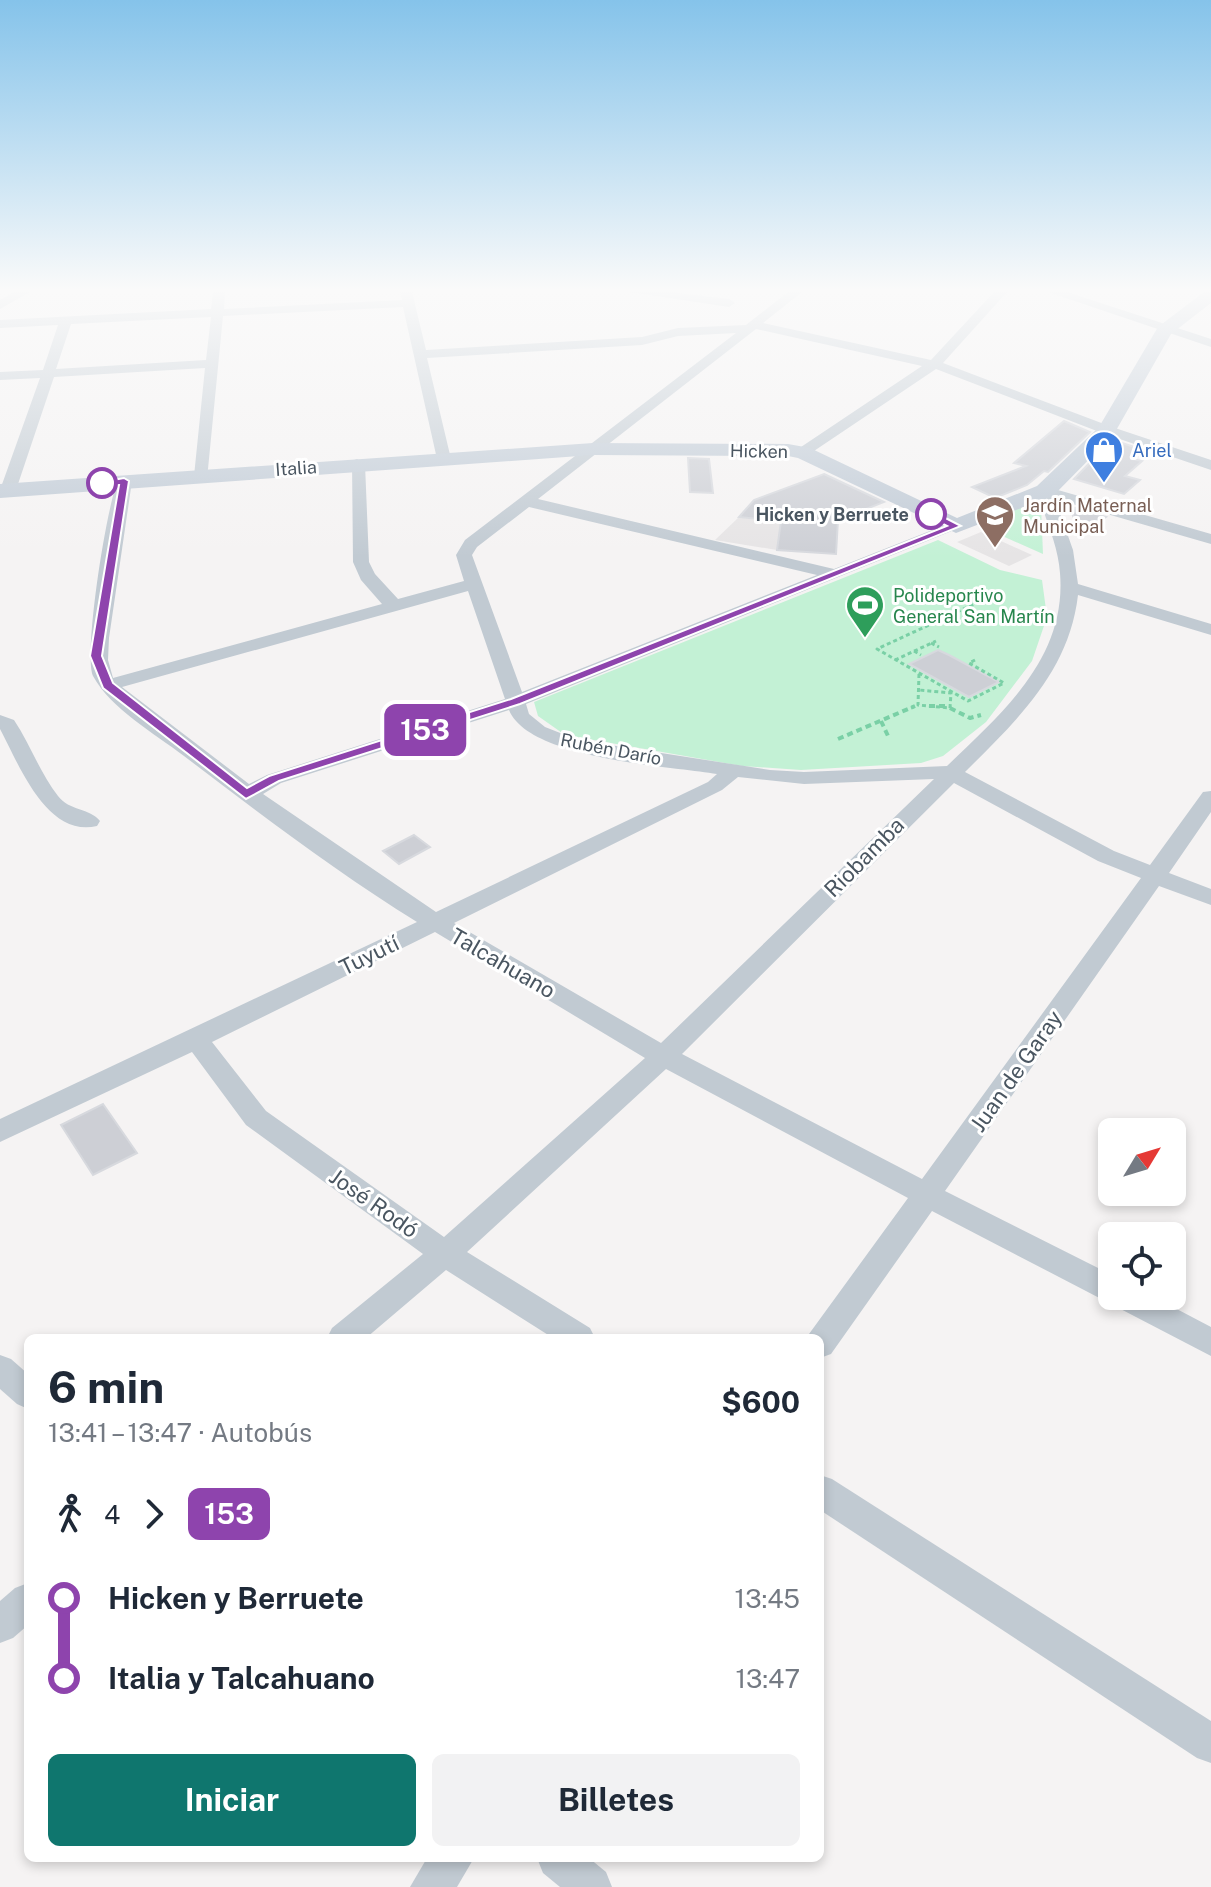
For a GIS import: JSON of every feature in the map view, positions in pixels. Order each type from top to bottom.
[{"type":"street","points":[[4,491],[45,380]]},
{"type":"street","points":[[202,476],[211,380]]},
{"type":"street","points":[[427,380],[444,459]]},
{"type":"street","name":"Rubén Darío","points":[[683,380],[466,550],[464,555],[473,584],[515,702],[530,728],[575,746],[733,771],[804,778],[950,772]]},
{"type":"street","points":[[803,452],[911,380]]},
{"type":"street","points":[[977,380],[1107,430],[1211,465]]},
{"type":"street","points":[[246,795],[274,779],[515,702],[1045,491],[1107,430],[1136,380]]},
{"type":"street","name":"Hicken","points":[[593,449],[803,452],[956,526]]},
{"type":"street","name":"Italia","points":[[4,491],[593,449]]},
{"type":"street","points":[[357,464],[361,562],[367,576],[395,607]]},
{"type":"street","points":[[124,481],[96,656],[108,685],[473,584]]},
{"type":"street","points":[[1045,491],[1211,539]]},
{"type":"street","name":"Riobamba","points":[[348,1334],[445,1254],[665,1055],[1021,705],[1059,647],[1071,587],[1065,551],[1045,491]]},
{"type":"street","points":[[525,501],[834,574]]},
{"type":"street","points":[[1071,587],[1211,630]]},
{"type":"street","name":"Talcahuano","points":[[108,685],[246,795],[433,923],[665,1055],[1098,1283]]},
{"type":"street","points":[[0,721],[7,724],[50,801],[64,813],[89,821]]},
{"type":"street","name":"Tuyutí","points":[[0,1131],[715,786],[733,771]]},
{"type":"street","points":[[950,772],[1051,828],[1154,876],[1211,898]]},
{"type":"street","name":"Juan de Garay","points":[[824,1338],[1211,797]]},
{"type":"street","name":"José Rodó","points":[[196,1039],[256,1118],[445,1254],[573,1334]]},
{"type":"street","points":[[1150,1310],[1211,1342]]},
{"type":"street","points":[[0,1369],[24,1390]]},
{"type":"street","points":[[824,1494],[1211,1744]]},
{"type":"street","points":[[0,1625],[24,1604]]},
{"type":"street","points":[[431,1887],[450,1862]]},
{"type":"street","points":[[563,1862],[591,1887]]},
{"type":"path","points":[[975,660],[969,663],[1004,683],[968,701],[877,649],[981,601]]},
{"type":"path","points":[[895,660],[934,642],[939,647]]},
{"type":"path","points":[[914,651],[921,655]]},
{"type":"path","points":[[918,705],[919,674]]},
{"type":"path","points":[[919,690],[951,693]]},
{"type":"path","points":[[838,739],[918,705],[950,708],[951,693]]},
{"type":"path","points":[[881,721],[889,738]]},
{"type":"shaded area","points":[[739,517],[781,521],[777,550],[715,540]]},
{"type":"shaded area","name":"Jardín Maternal Municipal","points":[[981,532],[1032,555],[1009,566],[957,542]]},
{"type":"green space","points":[[1034,501],[1041,506],[1043,554],[971,522]]},
{"type":"green space","name":"Polideportivo General San Martín","points":[[938,540],[1000,570],[1042,580],[1047,617],[1032,661],[986,722],[943,756],[921,763],[801,770],[742,766],[565,735],[538,716],[534,702]]},
{"type":"building","points":[[1064,421],[1090,432],[1048,472],[1044,471],[1027,485],[995,498],[972,487],[1026,466],[1014,463]]},
{"type":"building","points":[[1119,442],[1144,450],[1132,459],[1142,461],[1125,476],[1140,480],[1124,494],[1074,479],[1105,447],[1108,451]]},
{"type":"building","points":[[688,458],[709,459],[713,493],[690,492]]},
{"type":"building","points":[[824,474],[884,502],[838,520],[836,554],[777,550],[781,521],[739,517],[754,500]]},
{"type":"building","points":[[1071,509],[1106,517],[1089,530],[1076,526]]},
{"type":"building","points":[[938,650],[999,682],[969,697],[909,664]]},
{"type":"building","points":[[414,835],[430,847],[399,864],[383,851]]},
{"type":"building","points":[[103,1104],[137,1153],[93,1175],[61,1125]]},
{"type":"bus line","name":"153","points":[[102,483],[124,481],[96,656],[99,670],[108,685],[246,795],[274,779],[515,702],[956,526],[931,514]]},
{"type":"place","name":"Ariel","points":[[1104,484]]},
{"type":"place","name":"Hicken y Berruete","points":[[931,514]]},
{"type":"place","name":"Jardín Maternal Municipal","points":[[995,549]]},
{"type":"place","name":"Polideportivo General San Martín","points":[[865,639]]}]
